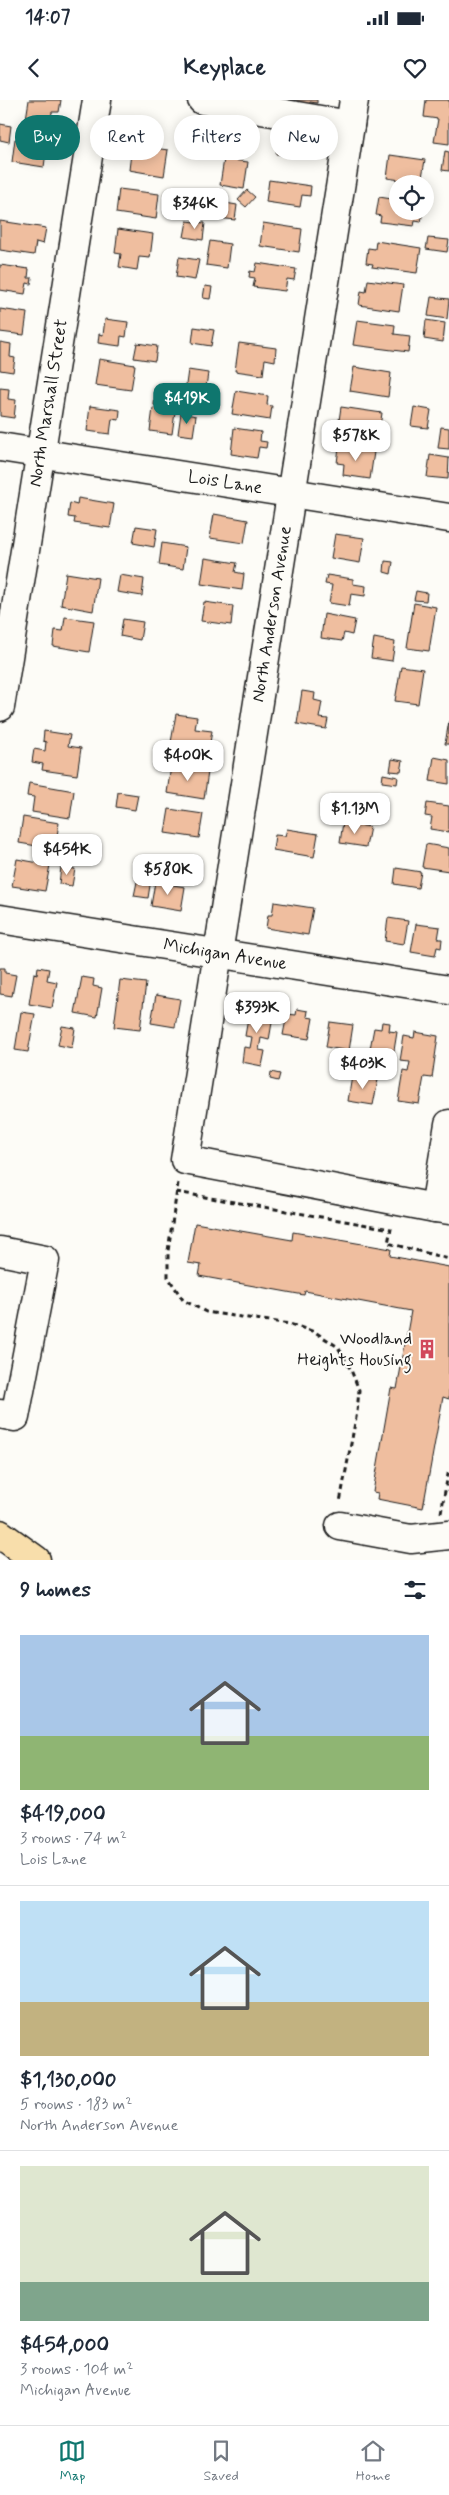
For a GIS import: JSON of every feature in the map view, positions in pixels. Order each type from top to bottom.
[{"type":"highway","points":[[0,1534],[36,1560]]},
{"type":"street","name":"North Marshall Street","points":[[0,706],[97,100]]},
{"type":"street","points":[[202,100],[352,112]]},
{"type":"street","name":"North Anderson Avenue","points":[[185,1160],[352,112]]},
{"type":"street","name":"Lois Lane","points":[[0,447],[449,518]]},
{"type":"street","name":"Michigan Avenue","points":[[0,919],[449,990]]},
{"type":"street","points":[[185,1160],[441,1200],[449,1124]]},
{"type":"street","points":[[0,1251],[45,1260],[15,1417],[0,1414]]},
{"type":"street","points":[[340,1526],[411,1539],[449,1535]]},
{"type":"path","points":[[185,1160],[176,1192],[168,1251],[168,1277],[183,1300],[206,1312],[290,1324],[315,1332],[338,1347],[351,1370],[359,1390],[357,1412],[340,1500],[340,1526]]},
{"type":"path","points":[[176,1192],[391,1229],[388,1242],[449,1259]]},
{"type":"building","points":[[29,100],[61,100],[59,112],[52,112],[51,115],[27,115]]},
{"type":"building","points":[[272,100],[317,100],[317,103],[310,102],[308,113]]},
{"type":"building","points":[[426,100],[449,100],[449,144],[434,142],[438,119],[424,117]]},
{"type":"building","points":[[0,124],[11,126],[9,142],[0,140]]},
{"type":"building","points":[[15,139],[15,160],[45,160],[44,167],[12,162]]},
{"type":"building","points":[[164,149],[168,150],[164,176],[129,170],[130,160],[164,160]]},
{"type":"building","points":[[445,151],[449,152],[449,171],[442,170]]},
{"type":"building","points":[[390,155],[425,160],[422,175],[389,175],[389,178],[387,178]]},
{"type":"building","points":[[224,160],[248,162],[244,189],[220,185]]},
{"type":"building","points":[[269,180],[311,186],[310,196],[302,195],[300,207],[266,202]]},
{"type":"building","points":[[119,189],[159,194],[156,219],[116,213]]},
{"type":"building","points":[[247,190],[255,197],[246,207],[238,200]]},
{"type":"building","points":[[379,197],[389,199],[389,220],[421,220],[421,222],[415,221],[414,226],[380,222],[381,216],[376,215]]},
{"type":"building","points":[[214,201],[237,205],[235,220],[211,217]]},
{"type":"building","points":[[0,221],[46,228],[43,244],[36,242],[34,255],[0,250]]},
{"type":"building","points":[[187,221],[205,223],[203,240],[184,237]]},
{"type":"building","points":[[263,223],[302,229],[299,252],[260,246]]},
{"type":"building","points":[[118,229],[153,234],[150,258],[139,257],[137,270],[119,267],[121,254],[115,253]]},
{"type":"building","points":[[428,238],[449,240],[447,252],[426,249]]},
{"type":"building","points":[[210,241],[230,244],[227,268],[206,265]]},
{"type":"building","points":[[376,241],[421,248],[417,273],[372,267],[373,264],[366,263],[368,248],[375,249]]},
{"type":"building","points":[[179,257],[199,260],[195,280],[176,277]]},
{"type":"building","points":[[257,263],[296,269],[294,280],[287,279],[285,291],[253,287],[255,278],[249,277],[250,271],[255,272]]},
{"type":"building","points":[[0,265],[29,269],[28,278],[32,278],[31,284],[27,283],[25,294],[0,290]]},
{"type":"building","points":[[368,280],[403,285],[399,311],[359,305],[361,291],[366,292]]},
{"type":"building","points":[[205,286],[212,287],[210,299],[203,298]]},
{"type":"building","points":[[431,297],[449,299],[447,319],[428,316]]},
{"type":"building","points":[[0,309],[27,313],[24,335],[0,332]]},
{"type":"building","points":[[105,319],[128,322],[126,337],[121,336],[120,346],[98,343],[99,334],[103,335]]},
{"type":"building","points":[[357,320],[395,325],[394,334],[410,336],[408,352],[353,345]]},
{"type":"building","points":[[426,320],[445,323],[443,342],[424,339]]},
{"type":"building","points":[[194,327],[214,330],[211,346],[192,343]]},
{"type":"building","points":[[0,342],[11,344],[10,357],[15,358],[13,372],[0,370]]},
{"type":"building","points":[[137,343],[157,346],[155,361],[134,358]]},
{"type":"building","points":[[239,343],[276,348],[275,361],[265,359],[263,375],[235,371]]},
{"type":"building","points":[[99,359],[135,365],[131,390],[95,385]]},
{"type":"building","points":[[354,367],[391,373],[388,397],[350,391]]},
{"type":"building","points":[[188,370],[208,373],[205,394],[185,392]]},
{"type":"building","points":[[0,388],[9,389],[8,399],[16,400],[14,418],[0,416]]},
{"type":"building","points":[[156,390],[177,393],[175,408],[154,405]]},
{"type":"building","points":[[236,391],[268,396],[267,405],[272,406],[270,420],[232,414]]},
{"type":"building","points":[[90,406],[120,410],[119,420],[112,419],[110,434],[87,431]]},
{"type":"building","points":[[341,407],[382,413],[378,440],[337,434]]},
{"type":"building","points":[[414,407],[431,410],[428,428],[411,426]]},
{"type":"building","points":[[153,408],[175,412],[172,434],[150,431]]},
{"type":"building","points":[[181,413],[196,416],[193,436],[178,434]]},
{"type":"building","points":[[441,427],[449,428],[449,449],[438,448]]},
{"type":"building","points":[[234,428],[261,432],[260,441],[267,442],[266,448],[259,447],[257,458],[231,454]]},
{"type":"building","points":[[339,447],[374,452],[370,479],[343,475],[344,464],[337,463]]},
{"type":"building","points":[[430,455],[449,458],[448,479],[427,477]]},
{"type":"building","points":[[78,498],[114,504],[110,528],[74,523],[75,518],[68,517],[70,503],[77,505]]},
{"type":"building","points":[[214,514],[248,520],[244,543],[210,538]]},
{"type":"building","points":[[136,526],[157,529],[154,547],[133,543]]},
{"type":"building","points":[[335,534],[364,538],[360,563],[331,558]]},
{"type":"building","points":[[162,543],[186,547],[183,569],[159,565]]},
{"type":"building","points":[[205,558],[237,563],[235,572],[244,574],[242,590],[201,584]]},
{"type":"building","points":[[385,561],[393,562],[391,574],[384,572]]},
{"type":"building","points":[[66,573],[98,578],[93,611],[61,605]]},
{"type":"building","points":[[120,575],[144,579],[142,596],[117,592]]},
{"type":"building","points":[[327,575],[353,579],[353,584],[366,586],[365,596],[351,594],[349,606],[329,603],[332,585],[325,584]]},
{"type":"building","points":[[416,591],[427,593],[426,601],[414,600]]},
{"type":"building","points":[[204,602],[233,606],[231,625],[201,621]]},
{"type":"building","points":[[414,603],[436,607],[429,651],[407,648]]},
{"type":"building","points":[[324,614],[355,620],[352,635],[344,633],[342,641],[321,638]]},
{"type":"building","points":[[65,617],[94,621],[89,652],[53,646],[55,630],[63,631]]},
{"type":"building","points":[[123,619],[143,622],[140,640],[120,636]]},
{"type":"building","points":[[374,638],[395,642],[392,661],[371,658]]},
{"type":"building","points":[[401,666],[423,669],[418,704],[395,701]]},
{"type":"building","points":[[302,691],[315,693],[314,700],[322,702],[319,718],[328,719],[326,729],[297,724]]},
{"type":"building","points":[[176,714],[197,717],[195,729],[212,731],[208,754],[170,748]]},
{"type":"building","points":[[449,721],[449,744],[445,744]]},
{"type":"building","points":[[44,731],[70,735],[68,746],[81,748],[77,775],[42,770],[43,764],[32,762],[34,749],[45,751]]},
{"type":"building","points":[[434,757],[449,760],[449,784],[430,781]]},
{"type":"building","points":[[392,759],[403,761],[401,772],[390,771]]},
{"type":"building","points":[[171,766],[208,772],[204,799],[167,793]]},
{"type":"building","points":[[383,774],[398,777],[397,784],[382,782]]},
{"type":"building","points":[[29,783],[74,791],[70,818],[32,812],[34,797],[27,796]]},
{"type":"building","points":[[118,792],[138,795],[135,810],[116,807]]},
{"type":"building","points":[[427,803],[449,806],[449,832],[430,829],[432,817],[425,816]]},
{"type":"building","points":[[169,809],[203,814],[199,838],[165,833]]},
{"type":"building","points":[[23,817],[59,823],[55,849],[19,843]]},
{"type":"building","points":[[343,822],[370,827],[366,847],[340,843]]},
{"type":"building","points":[[287,829],[318,834],[314,857],[273,850],[275,835],[285,836]]},
{"type":"building","points":[[426,844],[449,848],[449,871],[422,867]]},
{"type":"building","points":[[17,859],[50,865],[45,891],[12,886]]},
{"type":"building","points":[[61,867],[75,869],[72,886],[59,884]]},
{"type":"building","points":[[396,868],[421,872],[418,888],[394,884]]},
{"type":"building","points":[[138,877],[151,879],[148,898],[134,896]]},
{"type":"building","points":[[155,882],[185,887],[181,911],[151,906]]},
{"type":"building","points":[[274,902],[313,908],[308,935],[266,928],[268,915],[272,915]]},
{"type":"building","points":[[388,918],[408,921],[404,944],[385,941]]},
{"type":"building","points":[[416,924],[440,927],[438,939],[442,939],[441,948],[437,947],[435,956],[411,952]]},
{"type":"building","points":[[38,967],[49,969],[47,980],[57,982],[52,1008],[29,1004],[34,973],[37,974]]},
{"type":"building","points":[[0,968],[5,968],[5,973],[16,975],[12,996],[0,994]]},
{"type":"building","points":[[82,977],[94,979],[93,986],[102,988],[97,1017],[75,1013]]},
{"type":"building","points":[[120,980],[146,983],[140,1030],[114,1027]]},
{"type":"building","points":[[156,995],[180,999],[175,1027],[151,1023]]},
{"type":"building","points":[[255,1003],[261,1004],[261,1009],[274,1011],[269,1040],[261,1038],[259,1050],[265,1051],[262,1066],[242,1062],[244,1047],[250,1048],[252,1037],[245,1036],[250,1007],[254,1008]]},
{"type":"building","points":[[297,1009],[308,1011],[307,1017],[313,1018],[309,1039],[283,1035],[287,1014],[296,1015]]},
{"type":"building","points":[[21,1012],[35,1014],[28,1052],[15,1050]]},
{"type":"building","points":[[330,1022],[353,1025],[349,1051],[326,1047]]},
{"type":"building","points":[[382,1022],[390,1023],[389,1031],[397,1032],[392,1063],[368,1059],[374,1028],[381,1029]]},
{"type":"building","points":[[62,1026],[75,1028],[72,1048],[58,1045]]},
{"type":"building","points":[[415,1032],[438,1036],[432,1078],[424,1077],[419,1104],[398,1101],[403,1071],[408,1072],[410,1062],[400,1061],[404,1036],[414,1038]]},
{"type":"building","points":[[271,1072],[280,1074],[278,1081],[270,1079]]},
{"type":"building","points":[[352,1076],[378,1080],[373,1105],[348,1101]]},
{"type":"building","name":"Woodland Heights Housing","points":[[195,1223],[292,1240],[293,1232],[391,1249],[390,1256],[449,1267],[449,1399],[443,1397],[423,1508],[377,1499],[378,1493],[373,1492],[391,1388],[397,1389],[411,1311],[305,1291],[304,1295],[199,1276],[201,1265],[188,1263]]},
{"type":"place","name":"Woodland Heights Housing","points":[[427,1349]]}]
